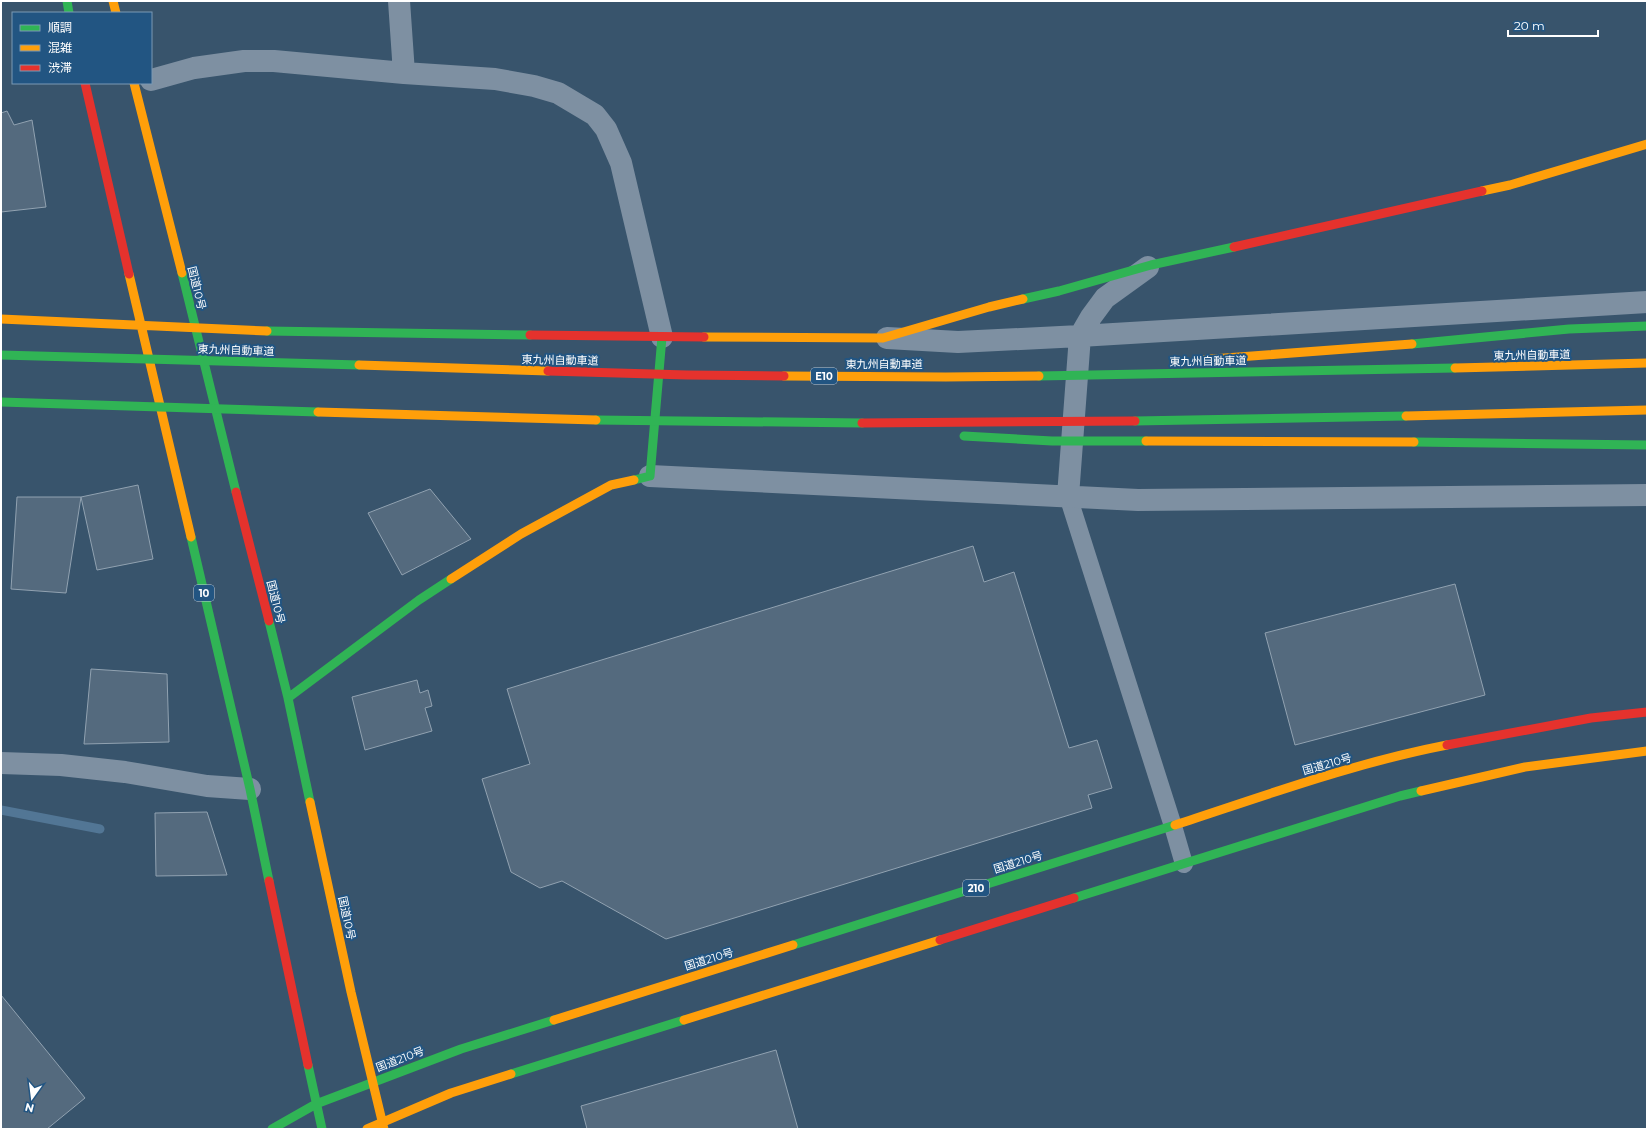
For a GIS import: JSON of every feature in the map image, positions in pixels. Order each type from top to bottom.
[{"type":"main road","points":[[66,1],[69,12]]},
{"type":"main road","points":[[113,1],[116,12]]},
{"type":"main road","name":"10","points":[[85,84],[250,789],[322,1129]]},
{"type":"main road","name":"国道10号","points":[[140,84],[195,328],[288,698],[351,992],[383,1125]]},
{"type":"main road","points":[[1,319],[265,331],[662,337],[883,338],[989,307],[1059,291],[1151,265],[1510,185],[1647,144]]},
{"type":"main road","points":[[1192,360],[1368,348],[1569,329],[1647,326]]},
{"type":"main road","points":[[288,698],[419,600],[521,534],[611,485],[650,476],[662,337]]},
{"type":"main road","name":"東九州自動車道","points":[[1,355],[687,375],[946,377],[1568,366],[1647,363]]},
{"type":"main road","points":[[946,377],[1113,365]]},
{"type":"main road","points":[[1,402],[393,415],[761,422],[948,423],[1216,420],[1647,410]]},
{"type":"main road","points":[[761,422],[911,432]]},
{"type":"main road","points":[[958,435],[1052,441],[1504,442],[1647,444]]},
{"type":"main road","name":"国道210号","points":[[272,1129],[316,1104],[461,1049],[1173,826],[1318,779],[1431,749],[1591,718],[1647,712]]},
{"type":"main road","points":[[367,1129],[383,1125],[451,1093],[1400,796],[1525,767],[1647,751]]},
{"type":"street","points":[[399,1],[404,73]]},
{"type":"street","points":[[152,80],[194,68],[244,61],[324,65],[404,73],[495,79],[534,86],[558,93],[595,115],[606,129],[621,164],[662,337]]},
{"type":"street","points":[[1068,496],[1080,336],[1104,298],[1151,265]]},
{"type":"street","points":[[883,338],[958,342],[1647,302]]},
{"type":"street","points":[[650,476],[1146,500],[1647,495]]},
{"type":"street","points":[[1,763],[61,765],[125,772],[207,786],[250,789]]},
{"type":"lane","points":[[1068,496],[1184,864]]},
{"type":"building","points":[[7,111],[14,125],[32,120],[46,207],[1,212],[1,113]]},
{"type":"building","points":[[138,485],[153,559],[97,570],[81,497]]},
{"type":"building","points":[[430,489],[471,539],[402,575],[368,513]]},
{"type":"building","points":[[17,497],[81,497],[66,593],[11,589]]},
{"type":"building","points":[[973,546],[984,582],[1014,572],[1069,748],[1097,740],[1112,788],[1088,795],[1092,808],[666,939],[562,881],[540,888],[511,872],[482,779],[530,764],[507,689]]},
{"type":"building","points":[[1455,584],[1485,695],[1295,745],[1265,633]]},
{"type":"building","points":[[91,669],[167,674],[169,742],[84,744]]},
{"type":"building","points":[[417,680],[420,693],[428,690],[432,706],[425,708],[432,731],[365,750],[352,697]]},
{"type":"building","points":[[207,812],[227,875],[156,876],[155,813]]},
{"type":"building","points":[[1,995],[85,1098],[47,1129],[1,1129]]},
{"type":"building","points":[[776,1050],[798,1129],[587,1129],[581,1106]]},
{"type":"waterway","points":[[1,810],[100,829]]},
{"type":"traffic: fast","points":[[67,1],[69,12]]},
{"type":"traffic: fast","points":[[1023,299],[1059,291],[1151,265],[1234,247]]},
{"type":"traffic: fast","points":[[182,273],[236,492]]},
{"type":"traffic: fast","points":[[1412,344],[1569,329],[1647,326]]},
{"type":"traffic: fast","points":[[267,331],[530,335]]},
{"type":"traffic: fast","points":[[634,480],[650,476],[662,337]]},
{"type":"traffic: fast","points":[[1,355],[359,365]]},
{"type":"traffic: fast","points":[[1039,376],[1455,368]]},
{"type":"traffic: fast","points":[[1,402],[318,412]]},
{"type":"traffic: fast","points":[[1135,421],[1406,416]]},
{"type":"traffic: fast","points":[[596,420],[862,423]]},
{"type":"traffic: fast","points":[[964,436],[1052,441],[1146,441]]},
{"type":"traffic: fast","points":[[1414,442],[1647,445]]},
{"type":"traffic: fast","points":[[191,537],[250,789],[269,881]]},
{"type":"traffic: fast","points":[[288,698],[419,600],[451,579]]},
{"type":"traffic: fast","points":[[269,621],[288,698],[310,802]]},
{"type":"traffic: fast","points":[[1074,898],[1400,796],[1421,791]]},
{"type":"traffic: fast","points":[[793,945],[1175,825]]},
{"type":"traffic: fast","points":[[316,1104],[461,1049],[554,1020]]},
{"type":"traffic: fast","points":[[511,1074],[684,1020]]},
{"type":"traffic: fast","points":[[308,1065],[322,1129]]},
{"type":"traffic: fast","points":[[272,1129],[316,1104]]},
{"type":"traffic: slow","points":[[113,1],[116,12]]},
{"type":"traffic: slow","points":[[134,84],[182,273]]},
{"type":"traffic: slow","points":[[1482,191],[1510,185],[1647,144]]},
{"type":"traffic: slow","points":[[129,274],[191,537]]},
{"type":"traffic: slow","points":[[704,337],[883,338],[989,307],[1023,299]]},
{"type":"traffic: slow","points":[[1,319],[267,331]]},
{"type":"traffic: slow","points":[[1198,360],[1412,344]]},
{"type":"traffic: slow","points":[[1455,368],[1647,363]]},
{"type":"traffic: slow","points":[[359,365],[548,371]]},
{"type":"traffic: slow","points":[[784,376],[1039,376]]},
{"type":"traffic: slow","points":[[1406,416],[1647,410]]},
{"type":"traffic: slow","points":[[318,412],[596,420]]},
{"type":"traffic: slow","points":[[1146,441],[1414,442]]},
{"type":"traffic: slow","points":[[451,579],[521,534],[611,485],[634,480]]},
{"type":"traffic: slow","points":[[1175,825],[1344,771],[1412,752],[1447,745]]},
{"type":"traffic: slow","points":[[1421,791],[1525,767],[1647,751]]},
{"type":"traffic: slow","points":[[310,802],[351,992],[384,1129]]},
{"type":"traffic: slow","points":[[684,1020],[940,940]]},
{"type":"traffic: slow","points":[[554,1020],[793,945]]},
{"type":"traffic: slow","points":[[367,1129],[451,1093],[511,1074]]},
{"type":"traffic: jam","points":[[85,84],[129,274]]},
{"type":"traffic: jam","points":[[1234,247],[1482,191]]},
{"type":"traffic: jam","points":[[530,335],[704,337]]},
{"type":"traffic: jam","points":[[548,371],[784,376]]},
{"type":"traffic: jam","points":[[862,423],[1135,421]]},
{"type":"traffic: jam","points":[[236,492],[269,621]]},
{"type":"traffic: jam","points":[[1447,745],[1591,718],[1647,712]]},
{"type":"traffic: jam","points":[[269,881],[308,1065]]},
{"type":"traffic: jam","points":[[940,940],[1074,898]]}]
